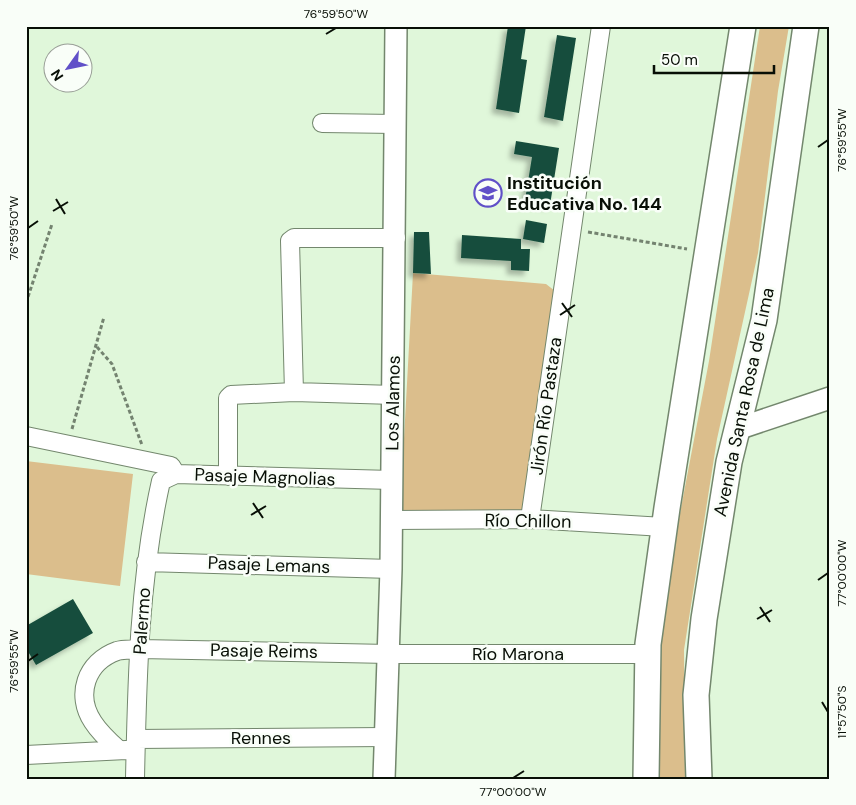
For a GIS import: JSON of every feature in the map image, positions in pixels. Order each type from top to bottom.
[{"type":"main road","points":[[646,779],[647,654],[664,527],[743,26]]},
{"type":"main road","name":"Avenida Santa Rosa de Lima","points":[[699,779],[696,695],[698,668],[719,522],[737,429],[764,320],[806,26]]},
{"type":"street","name":"Los Alamos","points":[[384,779],[389,654],[394,395],[396,26]]},
{"type":"street","name":"Jirón Río Pastaza","points":[[530,519],[601,26]]},
{"type":"street","points":[[322,123],[396,124]]},
{"type":"street","points":[[294,392],[290,241],[294,238],[396,238]]},
{"type":"street","points":[[228,476],[228,398],[235,394],[294,392],[394,395]]},
{"type":"street","points":[[737,429],[830,398]]},
{"type":"street","name":"Pasaje Magnolias","points":[[26,436],[171,466],[176,474],[392,480]]},
{"type":"street","name":"Palermo","points":[[135,779],[130,746],[140,649],[146,562],[161,481],[176,474]]},
{"type":"street","name":"Río Chillon","points":[[392,520],[530,519],[664,527]]},
{"type":"street","name":"Pasaje Lemans","points":[[146,562],[391,569]]},
{"type":"street","name":"Pasaje Reims","points":[[130,746],[92,721],[84,700],[84,684],[91,668],[104,658],[118,651],[140,649],[389,654]]},
{"type":"street","name":"Río Marona","points":[[389,654],[647,654]]},
{"type":"street","name":"Rennes","points":[[26,754],[130,746],[386,737]]},
{"type":"path","points":[[26,304],[52,224]]},
{"type":"path","points":[[572,230],[708,252]]},
{"type":"path","points":[[68,444],[104,317]]},
{"type":"path","points":[[97,347],[112,364],[148,461]]},
{"type":"shaded area","points":[[760,26],[789,26],[778,91],[758,253],[717,439],[684,650],[685,779],[659,779],[658,646],[677,529],[709,361]]},
{"type":"shaded area","points":[[413,273],[546,284],[555,291],[522,513],[400,512]]},
{"type":"shaded area","points":[[26,461],[133,474],[120,586],[26,574]]},
{"type":"building","points":[[508,26],[526,26],[521,59],[527,60],[519,113],[496,109]]},
{"type":"building","points":[[557,35],[576,38],[563,121],[544,117]]},
{"type":"building","points":[[516,141],[559,148],[550,205],[525,200],[532,157],[514,154]]},
{"type":"building","points":[[526,220],[547,224],[544,243],[523,239]]},
{"type":"building","points":[[414,232],[429,232],[431,274],[413,273]]},
{"type":"building","points":[[462,235],[521,239],[521,249],[530,249],[529,271],[511,270],[511,261],[461,258]]},
{"type":"building","points":[[73,599],[93,633],[36,665],[26,648],[26,626]]},
{"type":"place","name":"Institución Educativa No. 144","points":[[488,193]]}]
